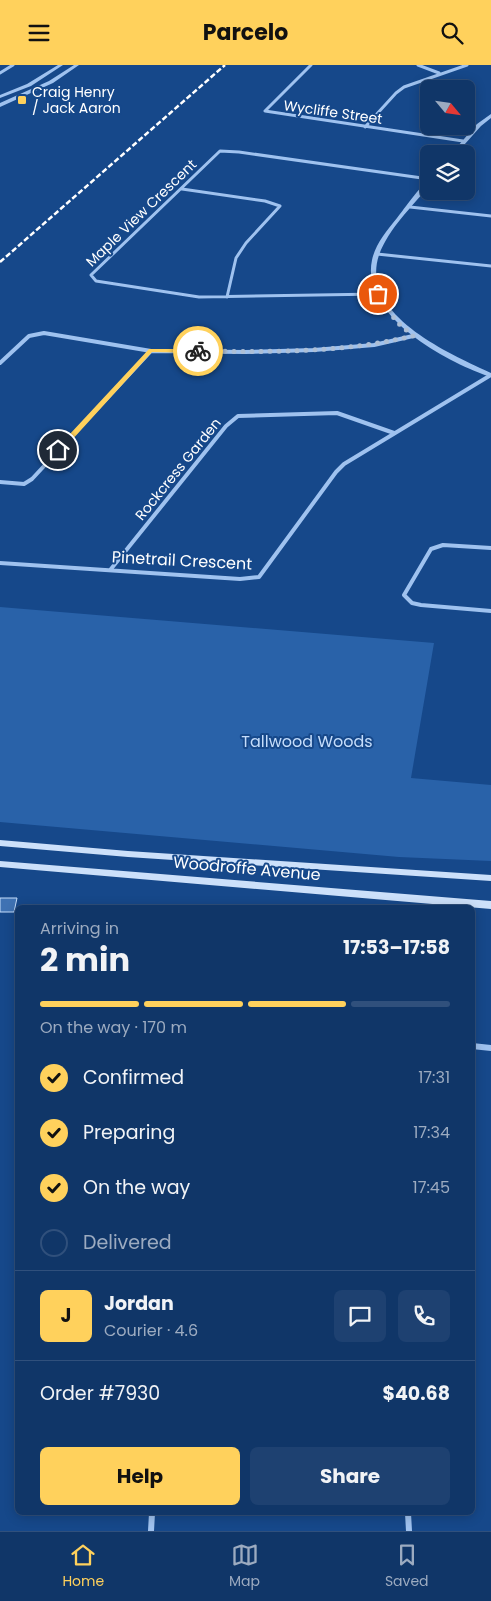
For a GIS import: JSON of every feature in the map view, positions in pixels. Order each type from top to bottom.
[{"type":"main road","name":"Woodroffe Avenue","points":[[0,843],[128,854],[491,878]]},
{"type":"main road","name":"Woodroffe Avenue","points":[[0,864],[491,905]]},
{"type":"street","points":[[0,73],[13,65]]},
{"type":"street","points":[[0,97],[28,85],[62,65]]},
{"type":"street","points":[[0,105],[51,82],[77,65]]},
{"type":"street","name":"Wycliffe Street","points":[[311,65],[265,111],[463,141]]},
{"type":"street","points":[[418,65],[439,73]]},
{"type":"street","points":[[365,127],[396,93],[404,87],[439,73],[467,65]]},
{"type":"street","points":[[460,145],[491,116]]},
{"type":"street","name":"Maple View Crescent","points":[[378,294],[227,297],[167,293],[96,281],[91,275],[220,151],[239,152],[420,179]]},
{"type":"street","points":[[182,189],[265,201],[280,206],[237,257],[233,266],[227,297]]},
{"type":"street","points":[[420,193],[383,240],[377,254],[373,266],[378,294],[396,321],[413,336],[491,375]]},
{"type":"street","points":[[410,207],[491,216]]},
{"type":"street","points":[[377,254],[491,267]]},
{"type":"street","points":[[0,363],[29,336],[44,333],[151,351],[314,350],[374,345],[413,336]]},
{"type":"street","points":[[0,483],[24,484],[32,479],[151,351]]},
{"type":"street","name":"Pinetrail Crescent","points":[[0,563],[240,579],[259,577],[336,472],[344,464],[491,375]]},
{"type":"street","name":"Rockcress Garden","points":[[111,569],[226,426],[238,416],[337,413],[394,433]]},
{"type":"street","points":[[491,548],[443,545],[431,549],[404,592],[407,599],[421,605],[491,611]]},
{"type":"street","points":[[475,1046],[491,1048]]},
{"type":"street","points":[[151,1531],[152,1515]]},
{"type":"street","points":[[408,1515],[409,1531]]},
{"type":"green space","name":"Tallwood Woods","points":[[0,607],[434,643],[411,778],[491,785],[491,861],[399,857],[0,822]]},
{"type":"building","points":[[0,898],[17,898],[14,912],[0,912]]},
{"type":"railway","points":[[0,262],[225,65]]},
{"type":"way so far","points":[[198,351],[314,350],[374,345],[413,336],[396,321],[378,294]]},
{"type":"place","name":"Craig Henry / Jack Aaron","points":[[22,100]]},
{"type":"route","points":[[58,450],[151,351],[198,351]]}]
